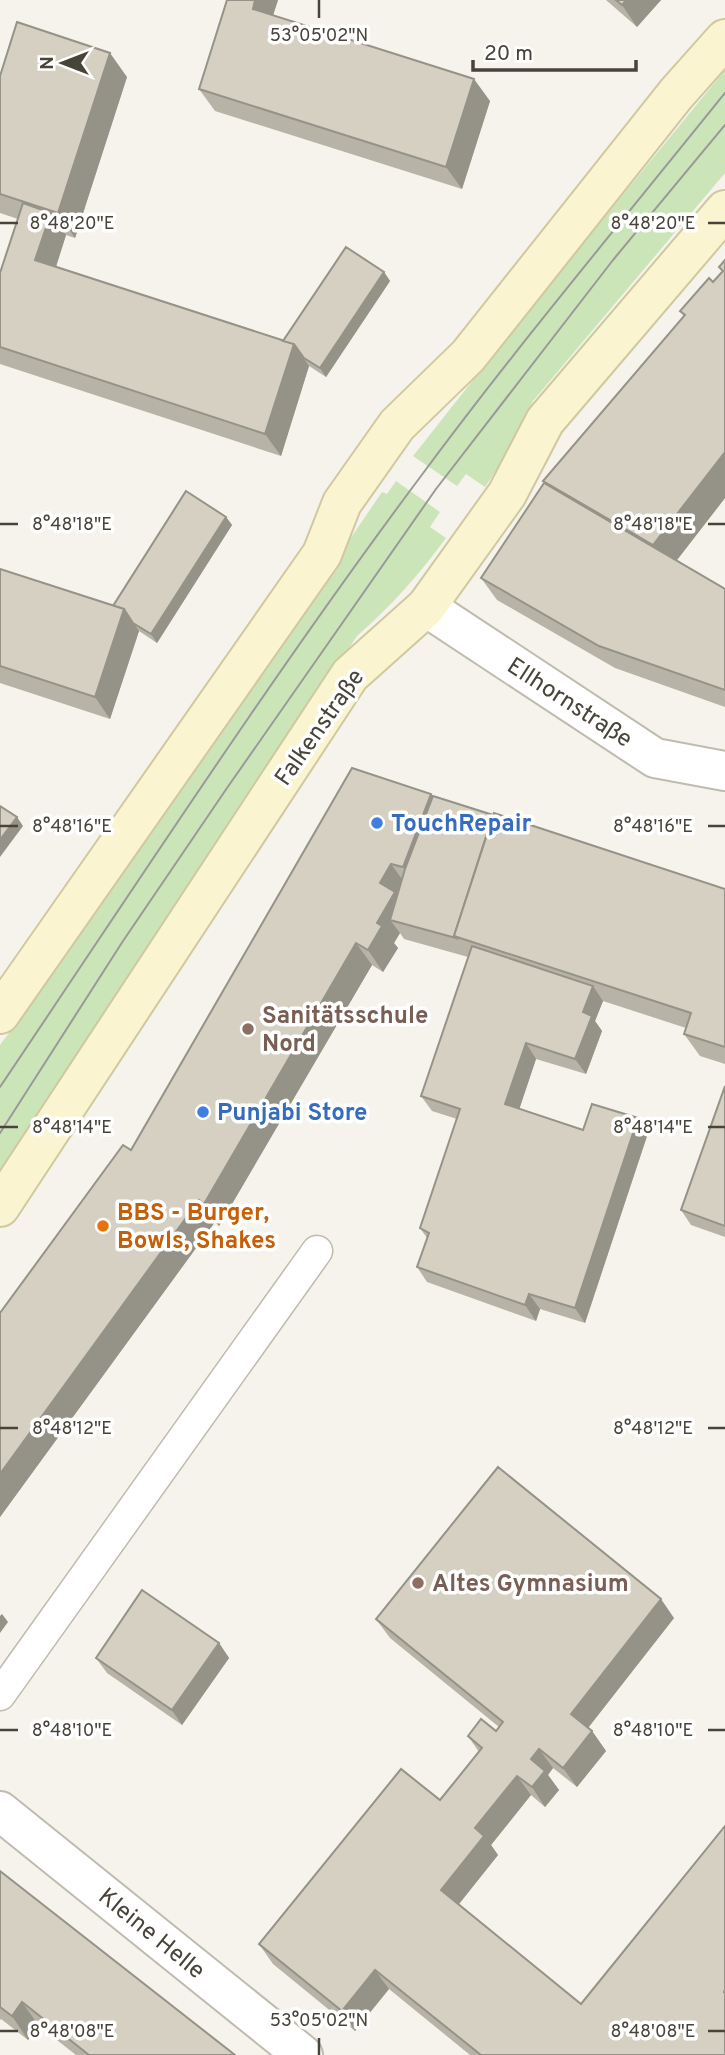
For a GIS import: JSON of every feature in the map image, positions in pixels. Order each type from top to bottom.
[{"type":"street","points":[[0,1014],[322,554],[342,503],[379,448],[397,425],[468,356],[661,112],[725,39]]},
{"type":"street","name":"Falkenstraße","points":[[0,1207],[350,675],[426,607],[507,494],[545,421],[725,210]]},
{"type":"street","name":"Ellhornstraße","points":[[426,607],[654,758],[725,771]]},
{"type":"street","name":"Kleine Helle","points":[[0,1811],[303,2055]]},
{"type":"lane","points":[[0,1695],[317,1251]]},
{"type":"green space","points":[[725,70],[725,173],[533,401],[485,487],[466,474],[457,486],[413,456],[530,308]]},
{"type":"green space","points":[[396,481],[440,512],[430,527],[446,538],[426,565],[357,636],[0,1169],[0,1045],[61,963],[382,492],[387,494]]},
{"type":"building","points":[[227,0],[255,0],[253,9],[474,79],[446,167],[199,89]]},
{"type":"building","points":[[17,22],[110,53],[58,213],[0,194],[0,76]]},
{"type":"building","points":[[23,203],[51,213],[35,260],[294,344],[265,434],[0,347],[0,273]]},
{"type":"building","points":[[346,247],[384,272],[320,368],[304,358],[294,344],[283,341]]},
{"type":"building","points":[[725,260],[725,452],[653,545],[543,481],[685,315],[680,311],[709,278],[713,282],[723,271],[719,267]]},
{"type":"building","points":[[544,483],[725,589],[725,690],[599,646],[481,578]]},
{"type":"building","points":[[186,491],[226,517],[151,634],[133,623],[124,609],[113,606]]},
{"type":"building","points":[[0,569],[124,609],[95,697],[0,666]]},
{"type":"building","points":[[352,768],[431,794],[403,867],[391,864],[380,883],[395,892],[377,923],[382,926],[368,950],[356,943],[204,1204],[199,1200],[0,1474],[0,1313],[123,1145],[131,1150]]},
{"type":"building","points":[[433,796],[493,815],[454,936],[456,938],[390,920],[405,869]]},
{"type":"building","points":[[0,806],[17,817],[0,840]]},
{"type":"building","points":[[494,813],[725,889],[725,1047],[684,1034],[691,1013],[454,936]]},
{"type":"building","points":[[472,946],[593,986],[583,1012],[592,1016],[575,1059],[526,1043],[505,1104],[583,1130],[592,1104],[638,1118],[575,1308],[529,1294],[525,1305],[417,1267],[429,1233],[420,1228],[460,1109],[421,1096]]},
{"type":"building","points":[[725,1086],[725,1226],[681,1210]]},
{"type":"building","points":[[498,1467],[661,1599],[571,1714],[592,1731],[563,1768],[539,1749],[531,1759],[545,1771],[532,1787],[517,1776],[475,1828],[484,1836],[441,1890],[581,2004],[725,1826],[725,2055],[481,2055],[375,1970],[342,2011],[259,1944],[401,1769],[440,1800],[482,1748],[468,1736],[481,1719],[496,1731],[503,1722],[376,1619]]},
{"type":"building","points":[[142,1590],[219,1643],[172,1710],[96,1658]]},
{"type":"building","points":[[0,1871],[235,2055],[89,2055],[22,2002],[12,2016],[0,2007]]},
{"type":"tram line","points":[[0,1087],[207,779],[366,551],[495,379],[725,93]]},
{"type":"tram line","points":[[0,1133],[123,941],[436,489],[613,260],[725,125]]},
{"type":"place","name":"TouchRepair","points":[[377,823]]},
{"type":"place","name":"Sanitätsschule Nord","points":[[248,1029]]},
{"type":"place","name":"Punjabi Store","points":[[203,1112]]},
{"type":"place","name":"BBS - Burger, Bowls, Shakes","points":[[103,1226]]},
{"type":"place","name":"Altes Gymnasium","points":[[418,1583]]}]
